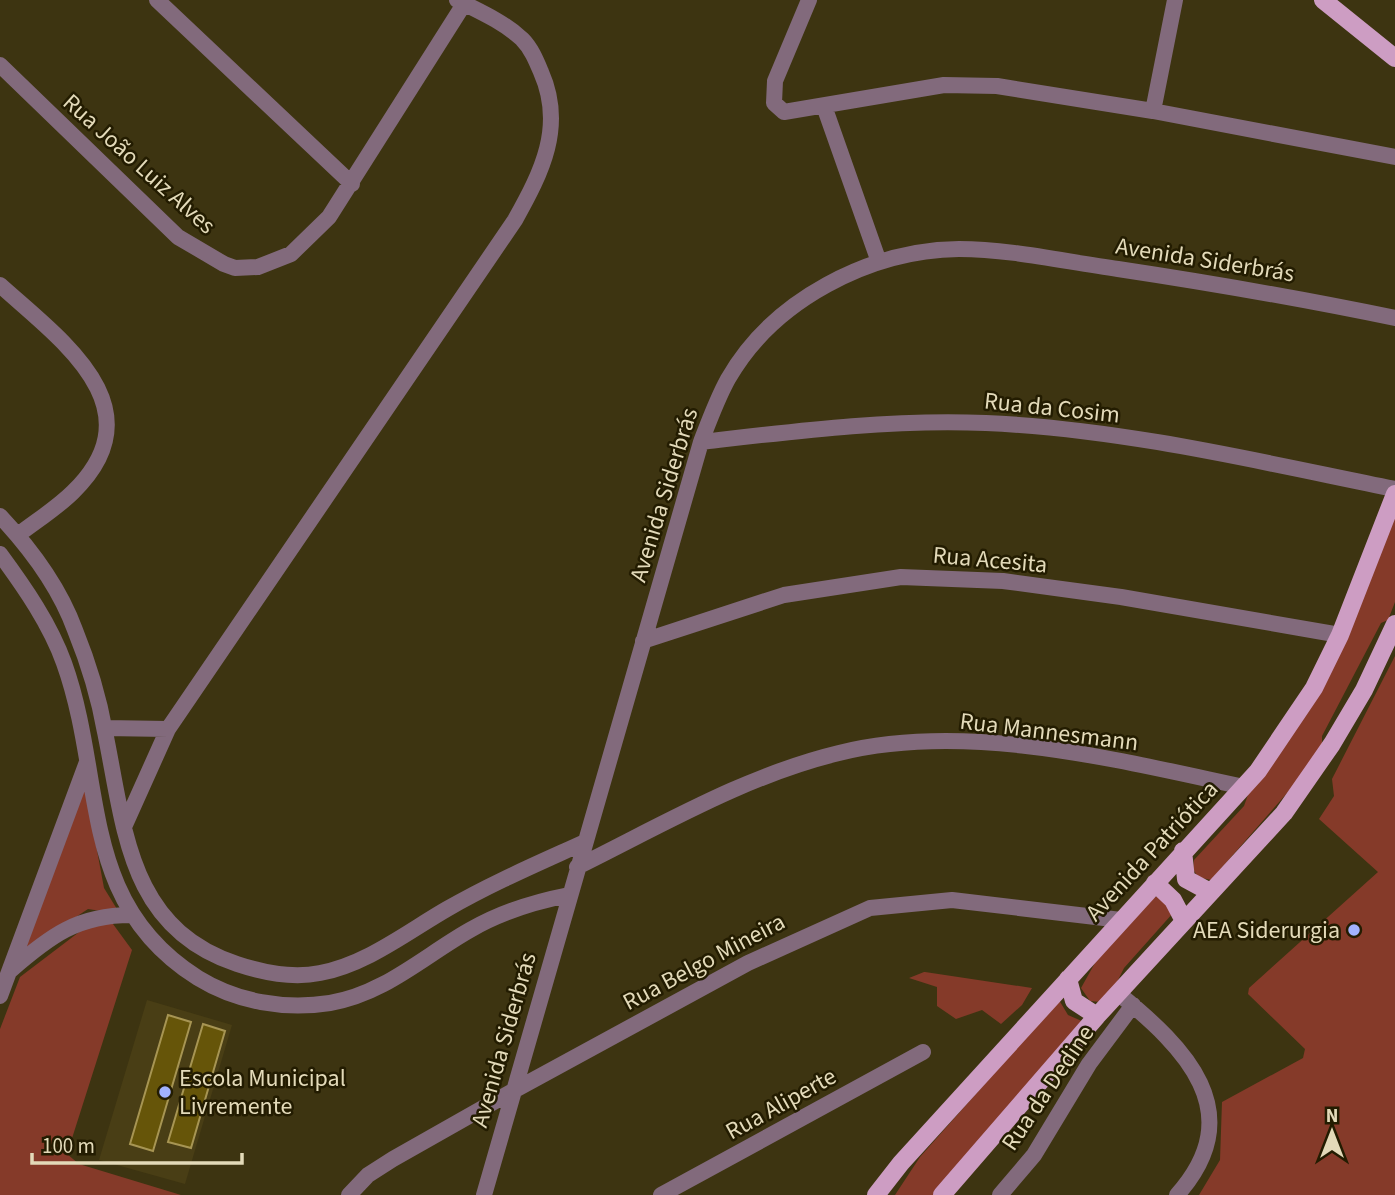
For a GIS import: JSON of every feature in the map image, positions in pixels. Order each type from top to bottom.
[{"type":"main road","points":[[1323,0],[1395,58]]},
{"type":"main road","name":"Avenida Patriótica","points":[[876,1195],[901,1163],[1244,787],[1314,688],[1340,635],[1395,494]]},
{"type":"main road","points":[[942,1195],[1097,1016],[1126,1000],[1183,919],[1284,813],[1364,690],[1395,624]]},
{"type":"main road","points":[[1183,851],[1186,879],[1210,892]]},
{"type":"main road","points":[[1155,883],[1173,900],[1183,919]]},
{"type":"main road","points":[[1068,979],[1074,1001],[1097,1016]]},
{"type":"street","points":[[157,0],[352,184]]},
{"type":"street","points":[[809,0],[775,81],[774,103],[778,110],[790,113],[944,85],[997,86],[1153,111],[1395,157]]},
{"type":"street","points":[[1153,111],[1175,0]]},
{"type":"street","points":[[124,827],[168,729],[515,220],[545,163],[552,116],[546,83],[533,54],[514,32],[461,2]]},
{"type":"street","name":"Rua João Luiz Alves","points":[[0,65],[178,237],[224,264],[236,268],[258,267],[291,254],[315,233],[352,184],[461,2]]},
{"type":"street","points":[[824,106],[879,262]]},
{"type":"street","name":"Avenida Siderbrás","points":[[484,1195],[701,442],[729,379],[768,329],[811,295],[879,262],[907,255],[960,249],[1013,254],[1250,289],[1395,318]]},
{"type":"street","points":[[0,285],[76,355],[97,382],[104,400],[104,440],[94,466],[73,492],[18,535]]},
{"type":"street","name":"Rua da Cosim","points":[[701,442],[822,427],[943,422],[1024,425],[1155,443],[1395,489]]},
{"type":"street","points":[[0,516],[18,535],[48,579],[75,629],[105,728],[124,827],[140,883],[165,919],[196,945],[225,960],[263,973],[295,976],[320,973],[351,964],[499,881],[585,842]]},
{"type":"street","points":[[0,554],[54,639],[64,664],[88,761],[104,851],[117,888],[131,915],[168,957],[215,988],[241,998],[274,1004],[313,1005],[353,997],[377,988],[470,930],[506,911],[535,901],[569,895]]},
{"type":"street","name":"Rua Acesita","points":[[643,641],[784,595],[901,577],[1003,581],[1121,597],[1340,635]]},
{"type":"street","points":[[54,639],[75,629]]},
{"type":"street","points":[[64,664],[84,657]]},
{"type":"street","points":[[105,728],[168,729]]},
{"type":"street","name":"Rua Mannesmann","points":[[577,867],[737,788],[791,768],[874,745],[979,742],[1068,754],[1244,787]]},
{"type":"street","points":[[0,996],[88,761]]},
{"type":"street","name":"Rua Belgo Mineira","points":[[349,1195],[377,1170],[513,1091],[748,963],[870,908],[952,900],[1121,920]]},
{"type":"street","points":[[10,971],[48,940],[78,923],[105,915],[131,915]]},
{"type":"street","points":[[145,933],[165,919]]},
{"type":"street","points":[[1126,1000],[1179,1047],[1193,1068],[1208,1106],[1206,1142],[1202,1156],[1177,1195]]},
{"type":"street","name":"Rua da Dedine","points":[[1000,1195],[1034,1155],[1126,1000]]},
{"type":"street","name":"Rua Aliperte","points":[[661,1195],[923,1052]]},
{"type":"shaded area","points":[[1395,510],[1395,602],[1388,620],[1381,623],[1322,736],[1322,753],[1211,880],[1198,877],[1193,869],[1194,860],[1244,806],[1250,789],[1295,730]]},
{"type":"shaded area","name":"AEA Siderurgia","points":[[1395,656],[1395,1195],[1199,1195],[1220,1160],[1222,1102],[1303,1058],[1305,1049],[1248,994],[1249,988],[1378,872],[1319,819],[1334,796],[1332,779]]},
{"type":"shaded area","points":[[85,786],[104,888],[120,914],[88,909],[23,952]]},
{"type":"shaded area","points":[[1161,895],[1173,913],[1124,968],[1117,982],[1100,1002],[1090,1001],[1081,988],[1100,954],[1153,898]]},
{"type":"shaded area","points":[[91,923],[113,924],[132,950],[67,1154],[79,1164],[181,1195],[0,1195],[0,1029],[20,977]]},
{"type":"shaded area","points":[[924,972],[1032,988],[1022,1005],[1001,1024],[982,1010],[956,1019],[937,1006],[937,987],[909,978]]},
{"type":"shaded area","name":"Escola Municipal Livremente","points":[[147,1000],[232,1025],[185,1184],[99,1160]]},
{"type":"shaded area","points":[[1059,1000],[1068,1015],[1084,1022],[933,1195],[895,1195],[920,1157]]},
{"type":"building","points":[[168,1015],[191,1022],[153,1151],[130,1144]]},
{"type":"building","points":[[203,1024],[225,1031],[191,1148],[168,1142]]},
{"type":"place","name":"AEA Siderurgia","points":[[1354,930]]},
{"type":"place","name":"Escola Municipal Livremente","points":[[165,1092]]}]
